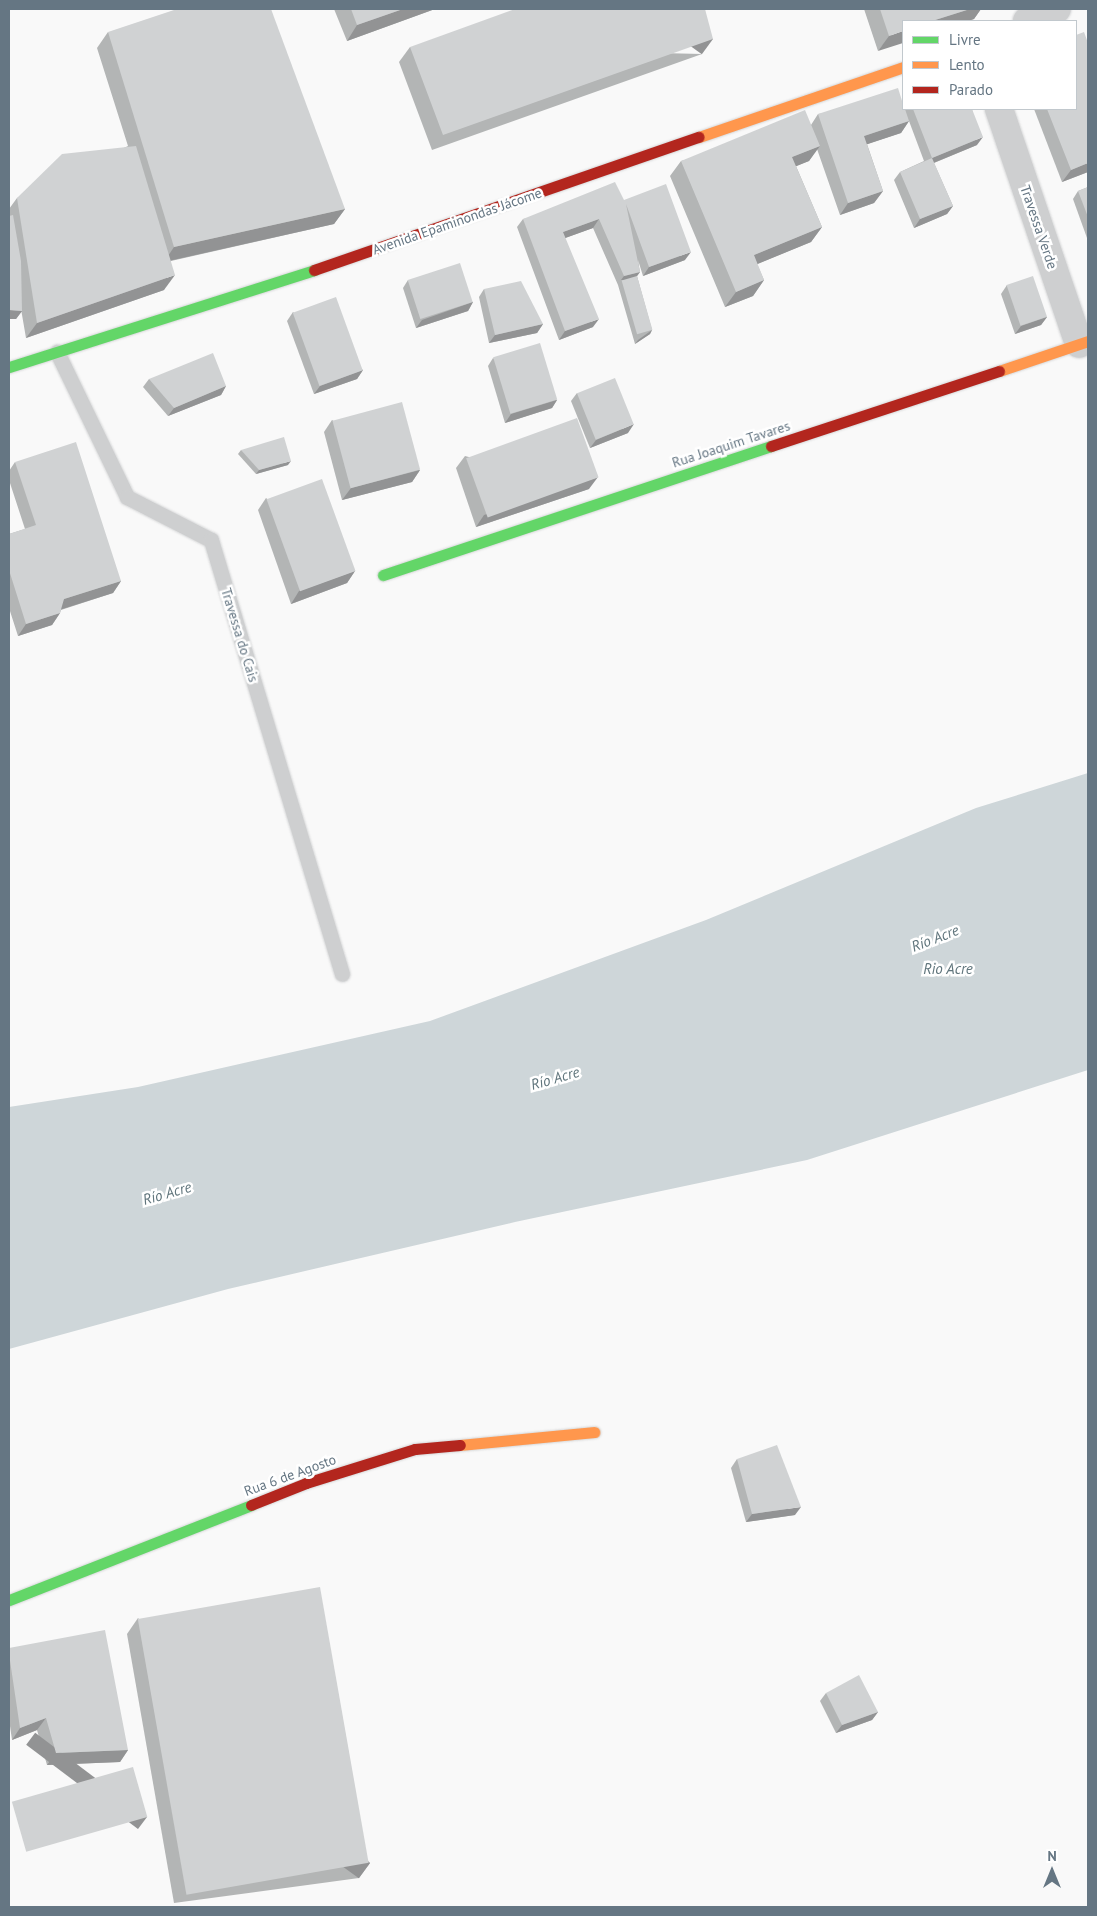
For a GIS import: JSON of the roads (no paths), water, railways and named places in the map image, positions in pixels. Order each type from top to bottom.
[{"type":"street","points":[[1030,20],[1057,9]]},
{"type":"street","name":"Avenida Epaminondas Jácome","points":[[9,367],[245,294],[902,68]]},
{"type":"street","name":"Travessa Verde","points":[[999,110],[1084,343]]},
{"type":"street","name":"Rua Joaquim Tavares","points":[[383,575],[1084,343]]},
{"type":"street","name":"Rua 6 de Agosto","points":[[9,1600],[306,1483],[415,1448],[594,1432]]},
{"type":"lane","name":"Travessa do Cais","points":[[57,352],[127,497],[211,540],[342,974]]},
{"type":"water","name":"Rio Acre","points":[[1088,773],[1088,1070],[807,1160],[515,1222],[228,1289],[9,1349],[9,1107],[138,1087],[430,1021],[706,920],[976,808]]},
{"type":"water label","name":"Río Acre","points":[[935,938]]},
{"type":"water label","name":"Río Acre","points":[[555,1078]]},
{"type":"water label","name":"Río Acre","points":[[167,1193]]}]
